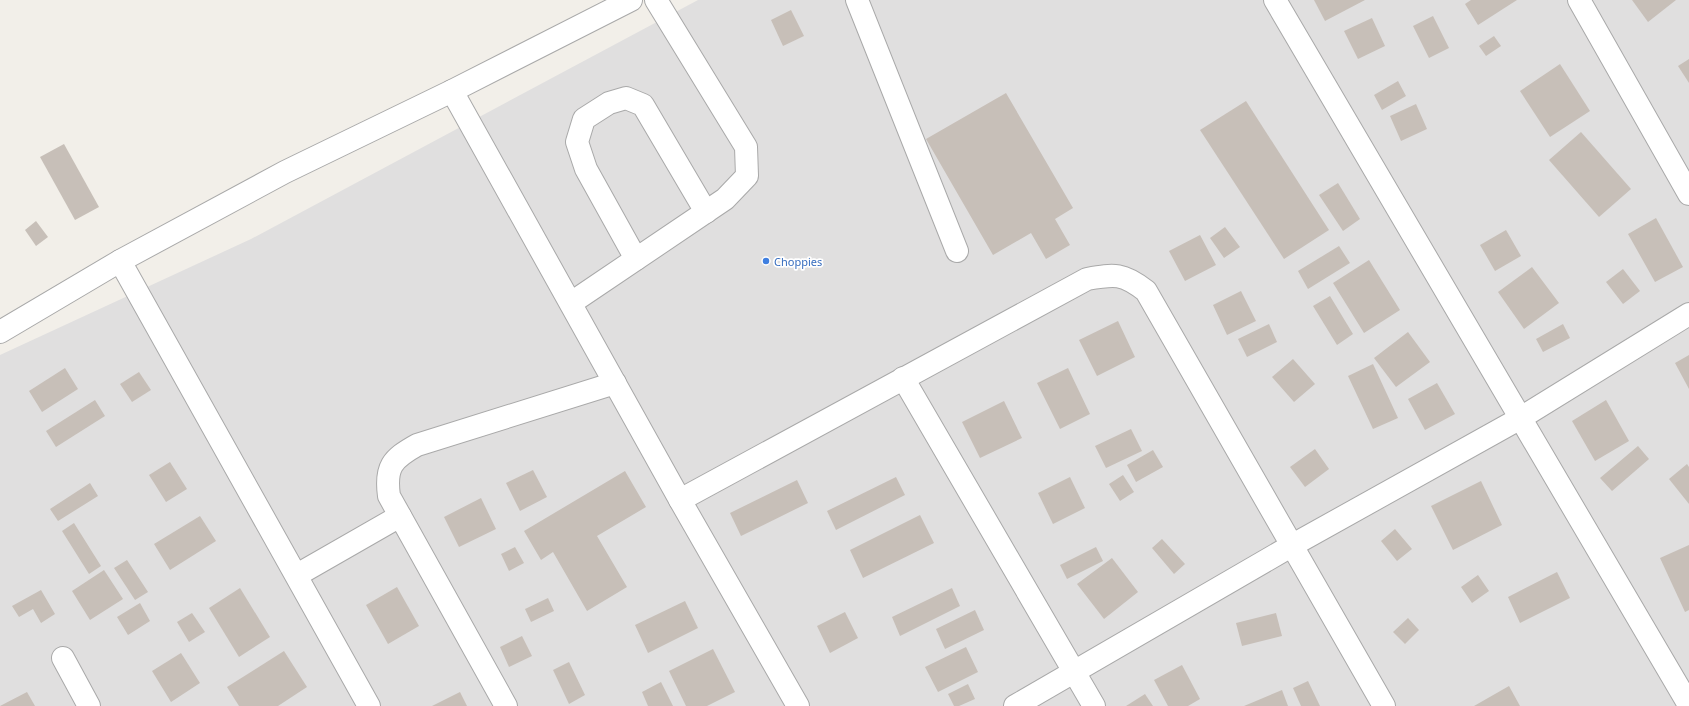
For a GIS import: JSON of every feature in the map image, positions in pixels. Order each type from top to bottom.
[{"type":"street","points":[[0,332],[120,261],[285,172],[452,91],[631,0]]},
{"type":"street","points":[[571,303],[725,200],[747,176],[746,147],[656,0]]},
{"type":"street","points":[[857,0],[957,251]]},
{"type":"street","points":[[1274,0],[1689,705]]},
{"type":"street","points":[[1579,0],[1689,194]]},
{"type":"street","points":[[452,91],[680,500],[798,706]]},
{"type":"street","points":[[636,259],[586,168],[577,142],[584,119],[609,104],[626,98],[643,105],[706,212]]},
{"type":"street","points":[[120,261],[369,706]]},
{"type":"street","points":[[680,500],[1087,279],[1111,275],[1131,280],[1146,291],[1384,706]]},
{"type":"street","points":[[1015,706],[1291,546],[1519,418],[1689,314]]},
{"type":"street","points":[[903,378],[1094,706]]},
{"type":"street","points":[[506,706],[389,496],[387,481],[390,466],[401,454],[417,445],[615,383]]},
{"type":"street","points":[[297,575],[400,516]]},
{"type":"street","points":[[63,658],[89,706]]},
{"type":"shaded area","points":[[698,0],[1689,0],[1689,706],[0,706],[0,355],[251,239]]},
{"type":"building","points":[[1314,0],[1365,0],[1325,21]]},
{"type":"building","points":[[1471,0],[1517,0],[1478,25],[1465,4]]},
{"type":"building","points":[[1632,0],[1676,0],[1648,22]]},
{"type":"building","points":[[791,10],[804,36],[783,46],[771,20]]},
{"type":"building","points":[[1433,16],[1449,48],[1429,58],[1413,26]]},
{"type":"building","points":[[1372,18],[1385,46],[1358,59],[1344,31]]},
{"type":"building","points":[[1494,36],[1501,46],[1486,56],[1479,46]]},
{"type":"building","points":[[1689,59],[1689,83],[1678,66]]},
{"type":"building","points":[[1560,64],[1590,111],[1550,137],[1520,91]]},
{"type":"building","points":[[1398,81],[1406,96],[1382,110],[1374,95]]},
{"type":"building","points":[[1006,93],[1073,208],[1055,219],[1070,245],[1046,259],[1031,233],[993,255],[926,139]]},
{"type":"building","points":[[1246,101],[1329,230],[1284,259],[1200,130]]},
{"type":"building","points":[[1416,104],[1427,129],[1401,141],[1390,116]]},
{"type":"building","points":[[1581,132],[1631,189],[1599,217],[1549,160]]},
{"type":"building","points":[[64,144],[99,207],[75,220],[40,157]]},
{"type":"building","points":[[1338,183],[1360,219],[1343,231],[1319,195]]},
{"type":"building","points":[[1656,218],[1683,267],[1655,282],[1628,234]]},
{"type":"building","points":[[36,221],[48,237],[36,246],[25,230]]},
{"type":"building","points":[[1225,227],[1240,247],[1224,258],[1210,238]]},
{"type":"building","points":[[1506,230],[1521,256],[1495,271],[1480,245]]},
{"type":"building","points":[[1200,235],[1216,265],[1185,281],[1169,251]]},
{"type":"building","points":[[1339,246],[1350,263],[1308,289],[1298,271]]},
{"type":"building","points":[[1369,260],[1400,310],[1364,333],[1333,283]]},
{"type":"building","points":[[1532,267],[1559,303],[1524,329],[1498,292]]},
{"type":"building","points":[[1623,269],[1640,291],[1623,304],[1606,282]]},
{"type":"building","points":[[1241,291],[1256,321],[1227,335],[1213,305]]},
{"type":"building","points":[[1330,296],[1353,334],[1337,345],[1313,306]]},
{"type":"building","points":[[1118,321],[1135,357],[1097,376],[1079,340]]},
{"type":"building","points":[[1269,324],[1277,342],[1247,357],[1238,339]]},
{"type":"building","points":[[1563,324],[1570,338],[1543,352],[1536,339]]},
{"type":"building","points":[[1408,332],[1430,362],[1396,387],[1374,358]]},
{"type":"building","points":[[1689,355],[1689,389],[1675,363]]},
{"type":"building","points":[[1293,359],[1315,384],[1294,402],[1272,377]]},
{"type":"building","points":[[1373,364],[1398,418],[1373,429],[1348,376]]},
{"type":"building","points":[[65,368],[78,389],[42,412],[29,391]]},
{"type":"building","points":[[1068,368],[1090,414],[1060,429],[1037,383]]},
{"type":"building","points":[[139,372],[151,390],[132,402],[120,384]]},
{"type":"building","points":[[1437,383],[1455,414],[1425,430],[1408,399]]},
{"type":"building","points":[[95,400],[105,416],[56,447],[46,431]]},
{"type":"building","points":[[1606,400],[1629,441],[1595,461],[1572,421]]},
{"type":"building","points":[[1004,401],[1022,438],[980,458],[962,422]]},
{"type":"building","points":[[1131,429],[1142,451],[1106,468],[1095,446]]},
{"type":"building","points":[[1638,446],[1649,459],[1612,491],[1600,478]]},
{"type":"building","points":[[1315,449],[1329,469],[1305,487],[1290,467]]},
{"type":"building","points":[[1153,450],[1163,467],[1136,482],[1127,465]]},
{"type":"building","points":[[170,462],[187,489],[166,502],[149,475]]},
{"type":"building","points":[[1687,464],[1689,467],[1689,504],[1669,479]]},
{"type":"building","points":[[533,470],[547,497],[520,511],[506,483]]},
{"type":"building","points":[[625,471],[646,507],[597,536],[627,587],[587,611],[553,552],[541,560],[524,531]]},
{"type":"building","points":[[1123,475],[1134,492],[1120,501],[1109,484]]},
{"type":"building","points":[[896,477],[905,495],[836,530],[827,511]]},
{"type":"building","points":[[1070,477],[1085,508],[1053,524],[1038,493]]},
{"type":"building","points":[[797,480],[808,503],[741,536],[730,513]]},
{"type":"building","points":[[1481,481],[1502,525],[1453,550],[1431,506]]},
{"type":"building","points":[[90,483],[98,496],[58,521],[50,509]]},
{"type":"building","points":[[481,498],[496,529],[459,547],[444,517]]},
{"type":"building","points":[[920,515],[934,543],[863,578],[850,550]]},
{"type":"building","points":[[200,516],[216,541],[170,570],[154,544]]},
{"type":"building","points":[[74,523],[101,566],[89,574],[62,531]]},
{"type":"building","points":[[1395,529],[1412,549],[1397,561],[1381,541]]},
{"type":"building","points":[[1162,539],[1185,564],[1174,574],[1152,548]]},
{"type":"building","points":[[1689,545],[1689,610],[1685,612],[1660,558]]},
{"type":"building","points":[[515,547],[524,563],[509,571],[501,554]]},
{"type":"building","points":[[1096,547],[1103,561],[1067,579],[1060,565]]},
{"type":"building","points":[[1112,558],[1138,592],[1104,619],[1077,584]]},
{"type":"building","points":[[127,560],[148,592],[135,600],[114,568]]},
{"type":"building","points":[[104,570],[123,599],[90,620],[72,591]]},
{"type":"building","points":[[1557,572],[1570,598],[1520,623],[1508,597]]},
{"type":"building","points":[[1478,575],[1489,591],[1472,603],[1461,587]]},
{"type":"building","points":[[397,587],[419,626],[388,644],[366,605]]},
{"type":"building","points":[[240,588],[270,637],[239,657],[209,608]]},
{"type":"building","points":[[952,588],[960,606],[900,636],[892,617]]},
{"type":"building","points":[[41,590],[55,614],[41,623],[33,609],[19,617],[12,606]]},
{"type":"building","points":[[548,598],[554,611],[531,622],[525,609]]},
{"type":"building","points":[[685,601],[698,628],[648,653],[635,625]]},
{"type":"building","points":[[140,603],[150,621],[128,635],[117,617]]},
{"type":"building","points":[[975,610],[984,630],[945,649],[936,629]]},
{"type":"building","points":[[845,612],[858,638],[830,653],[817,626]]},
{"type":"building","points":[[192,613],[205,632],[189,642],[177,622]]},
{"type":"building","points":[[1276,613],[1282,636],[1242,646],[1236,623]]},
{"type":"building","points":[[1408,618],[1419,630],[1405,644],[1393,632]]},
{"type":"building","points":[[522,636],[532,656],[509,667],[500,647]]},
{"type":"building","points":[[966,647],[978,672],[938,692],[925,667]]},
{"type":"building","points":[[713,649],[735,692],[707,706],[686,706],[669,671]]},
{"type":"building","points":[[284,651],[307,687],[278,706],[239,706],[227,687]]},
{"type":"building","points":[[181,653],[200,683],[171,702],[152,671]]},
{"type":"building","points":[[569,662],[585,695],[569,704],[553,670]]},
{"type":"building","points":[[1182,665],[1200,699],[1188,706],[1168,706],[1154,680]]},
{"type":"building","points":[[1308,681],[1320,706],[1301,706],[1293,688]]},
{"type":"building","points":[[661,682],[673,706],[648,706],[642,692]]},
{"type":"building","points":[[968,684],[975,699],[959,706],[954,706],[948,694]]},
{"type":"building","points":[[1509,686],[1520,706],[1474,706]]},
{"type":"building","points":[[1282,690],[1288,706],[1244,706]]},
{"type":"building","points":[[27,692],[35,706],[0,706]]},
{"type":"building","points":[[460,692],[467,706],[432,706]]},
{"type":"building","points":[[1145,694],[1153,706],[1126,706]]},
{"type":"place","name":"Choppies","points":[[766,261]]}]
